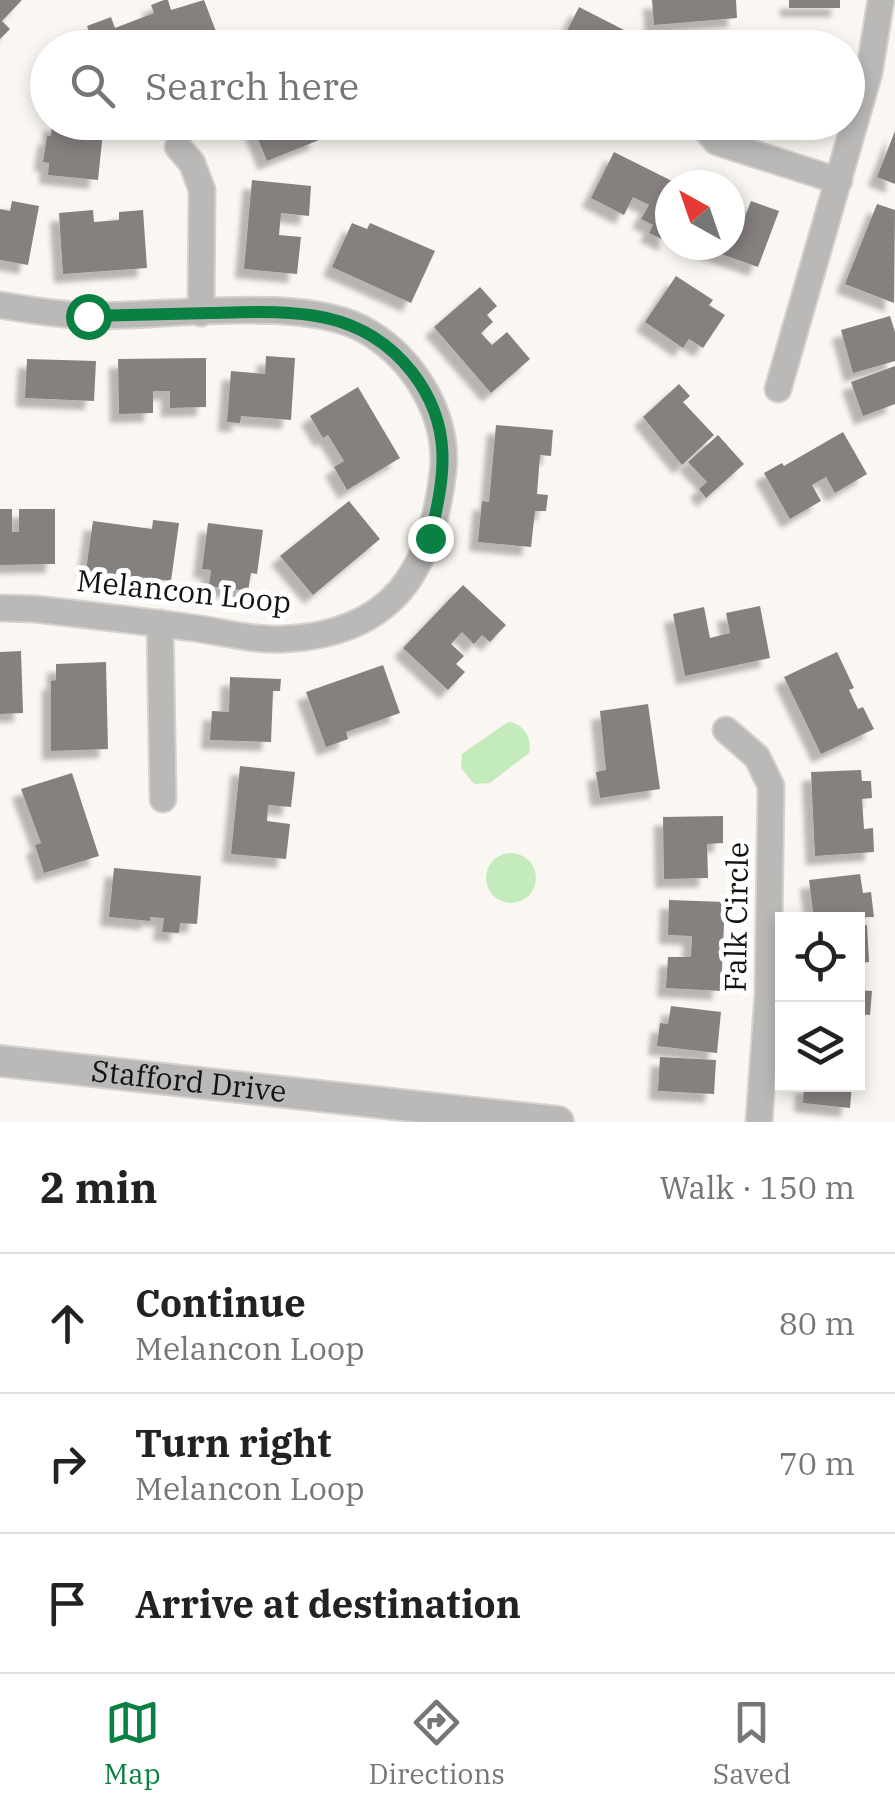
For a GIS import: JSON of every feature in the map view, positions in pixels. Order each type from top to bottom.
[{"type":"street","points":[[865,90],[881,0]]},
{"type":"street","points":[[715,140],[839,181]]},
{"type":"street","points":[[778,389],[851,140]]},
{"type":"street","points":[[178,147],[192,163],[202,190],[201,313]]},
{"type":"street","name":"Melancon Loop","points":[[0,305],[88,316],[289,311],[328,317],[367,331],[400,356],[424,388],[440,426],[444,462],[440,497],[420,566],[400,592],[371,616],[332,634],[280,640],[0,608]]},
{"type":"street","points":[[160,624],[163,799]]},
{"type":"street","name":"Falk Circle","points":[[726,730],[758,757],[771,786],[768,994],[759,1122]]},
{"type":"street","name":"Stafford Drive","points":[[0,1061],[558,1122]]},
{"type":"green space","points":[[508,722],[526,732],[529,753],[490,783],[474,784],[461,768],[462,754]]},
{"type":"green space","points":[[511,853],[529,860],[536,878],[529,896],[511,903],[493,896],[486,878],[493,860]]},
{"type":"building","points":[[0,0],[22,0],[2,21],[10,29],[0,39]]},
{"type":"building","points":[[168,0],[171,10],[204,0],[215,30],[88,30],[87,26],[111,17],[115,28],[154,13],[151,5]]},
{"type":"building","points":[[652,0],[736,0],[737,18],[654,25]]},
{"type":"building","points":[[789,0],[840,0],[840,8],[789,8]]},
{"type":"building","points":[[579,7],[624,30],[568,30]]},
{"type":"building","points":[[895,131],[895,184],[877,177]]},
{"type":"building","points":[[46,140],[102,140],[98,180],[48,175],[49,163],[43,162]]},
{"type":"building","points":[[258,140],[319,140],[267,161]]},
{"type":"building","points":[[614,152],[655,172],[655,236],[649,233],[653,225],[641,219],[649,205],[633,197],[624,215],[591,198]]},
{"type":"building","points":[[252,180],[311,186],[309,216],[281,213],[279,235],[301,237],[297,274],[244,269]]},
{"type":"building","points":[[12,201],[39,206],[28,265],[0,260],[0,209],[10,211]]},
{"type":"building","points":[[751,201],[779,211],[758,267],[738,260],[745,260],[745,216]]},
{"type":"building","points":[[877,204],[895,210],[894,303],[845,284]]},
{"type":"building","points":[[93,210],[94,222],[119,220],[119,212],[143,210],[147,268],[63,274],[59,213]]},
{"type":"building","points":[[352,223],[367,229],[370,223],[435,251],[411,303],[332,267]]},
{"type":"building","points":[[676,276],[713,300],[709,305],[725,315],[703,348],[689,339],[683,348],[645,322]]},
{"type":"building","points":[[480,287],[497,306],[487,315],[493,322],[481,333],[492,345],[507,332],[530,359],[491,393],[434,327]]},
{"type":"building","points":[[890,316],[895,332],[895,361],[853,373],[841,330]]},
{"type":"building","points":[[266,356],[295,358],[291,420],[241,416],[240,423],[227,422],[231,371],[265,374]]},
{"type":"building","points":[[206,358],[206,407],[170,408],[170,391],[153,391],[153,413],[119,414],[118,359]]},
{"type":"building","points":[[27,359],[96,361],[94,401],[25,398]]},
{"type":"building","points":[[895,366],[895,404],[863,416],[851,382]]},
{"type":"building","points":[[679,384],[690,396],[683,402],[714,435],[682,465],[643,417]]},
{"type":"building","points":[[358,387],[400,458],[347,490],[334,467],[344,461],[310,416]]},
{"type":"building","points":[[496,425],[553,430],[551,456],[540,455],[537,494],[548,495],[546,511],[535,511],[531,547],[478,542],[482,501],[489,502]]},
{"type":"building","points":[[843,432],[867,474],[835,493],[826,477],[812,485],[821,501],[790,519],[764,473]]},
{"type":"building","points":[[718,435],[744,464],[706,498],[699,489],[707,482],[688,462]]},
{"type":"building","points":[[349,501],[380,539],[313,595],[280,556]]},
{"type":"building","points":[[0,509],[12,509],[12,532],[19,532],[19,509],[55,509],[55,564],[0,565]]},
{"type":"building","points":[[153,520],[179,523],[171,581],[86,570],[93,521],[152,529]]},
{"type":"building","points":[[208,523],[263,530],[257,574],[251,573],[248,591],[209,586],[211,570],[202,569]]},
{"type":"building","points":[[463,585],[506,625],[490,642],[482,635],[474,644],[462,632],[451,644],[464,656],[456,664],[465,672],[448,690],[403,648]]},
{"type":"building","points":[[760,606],[770,658],[685,676],[673,614],[704,607],[710,638],[730,633],[726,613]]},
{"type":"building","points":[[21,651],[23,713],[0,714],[0,652]]},
{"type":"building","points":[[837,652],[854,688],[849,690],[858,709],[863,707],[874,729],[821,754],[784,677]]},
{"type":"building","points":[[106,662],[108,749],[51,751],[51,681],[56,680],[56,664]]},
{"type":"building","points":[[383,665],[400,713],[346,732],[348,739],[326,747],[306,692]]},
{"type":"building","points":[[230,677],[281,679],[280,691],[273,691],[271,742],[210,740],[212,711],[229,712]]},
{"type":"building","points":[[648,704],[660,789],[600,798],[596,772],[606,770],[600,711]]},
{"type":"building","points":[[240,766],[295,772],[291,807],[268,805],[267,821],[290,824],[286,859],[231,854]]},
{"type":"building","points":[[861,770],[862,781],[871,781],[872,798],[862,799],[864,829],[873,828],[874,852],[815,856],[811,772]]},
{"type":"building","points":[[72,773],[99,856],[44,873],[35,845],[41,843],[21,789]]},
{"type":"building","points":[[723,816],[723,843],[707,844],[708,878],[664,879],[663,817]]},
{"type":"building","points":[[114,868],[201,876],[197,924],[180,923],[179,933],[162,932],[164,918],[150,917],[150,921],[109,917]]},
{"type":"building","points":[[860,874],[863,893],[871,892],[874,917],[865,917],[865,912],[813,912],[809,880]]},
{"type":"building","points":[[669,900],[725,902],[721,991],[666,988],[668,957],[691,957],[692,936],[668,935]]},
{"type":"building","points":[[865,925],[869,962],[865,962]]},
{"type":"building","points":[[865,990],[872,991],[870,1015],[865,1015]]},
{"type":"building","points":[[671,1006],[721,1012],[717,1053],[657,1046],[660,1023],[668,1024]]},
{"type":"building","points":[[660,1057],[716,1060],[714,1094],[658,1091]]},
{"type":"building","points":[[804,1092],[851,1092],[850,1108],[803,1103]]},
{"type":"route","points":[[88,316],[289,311],[328,317],[367,331],[400,356],[424,388],[440,426],[444,462],[430,538]]}]
